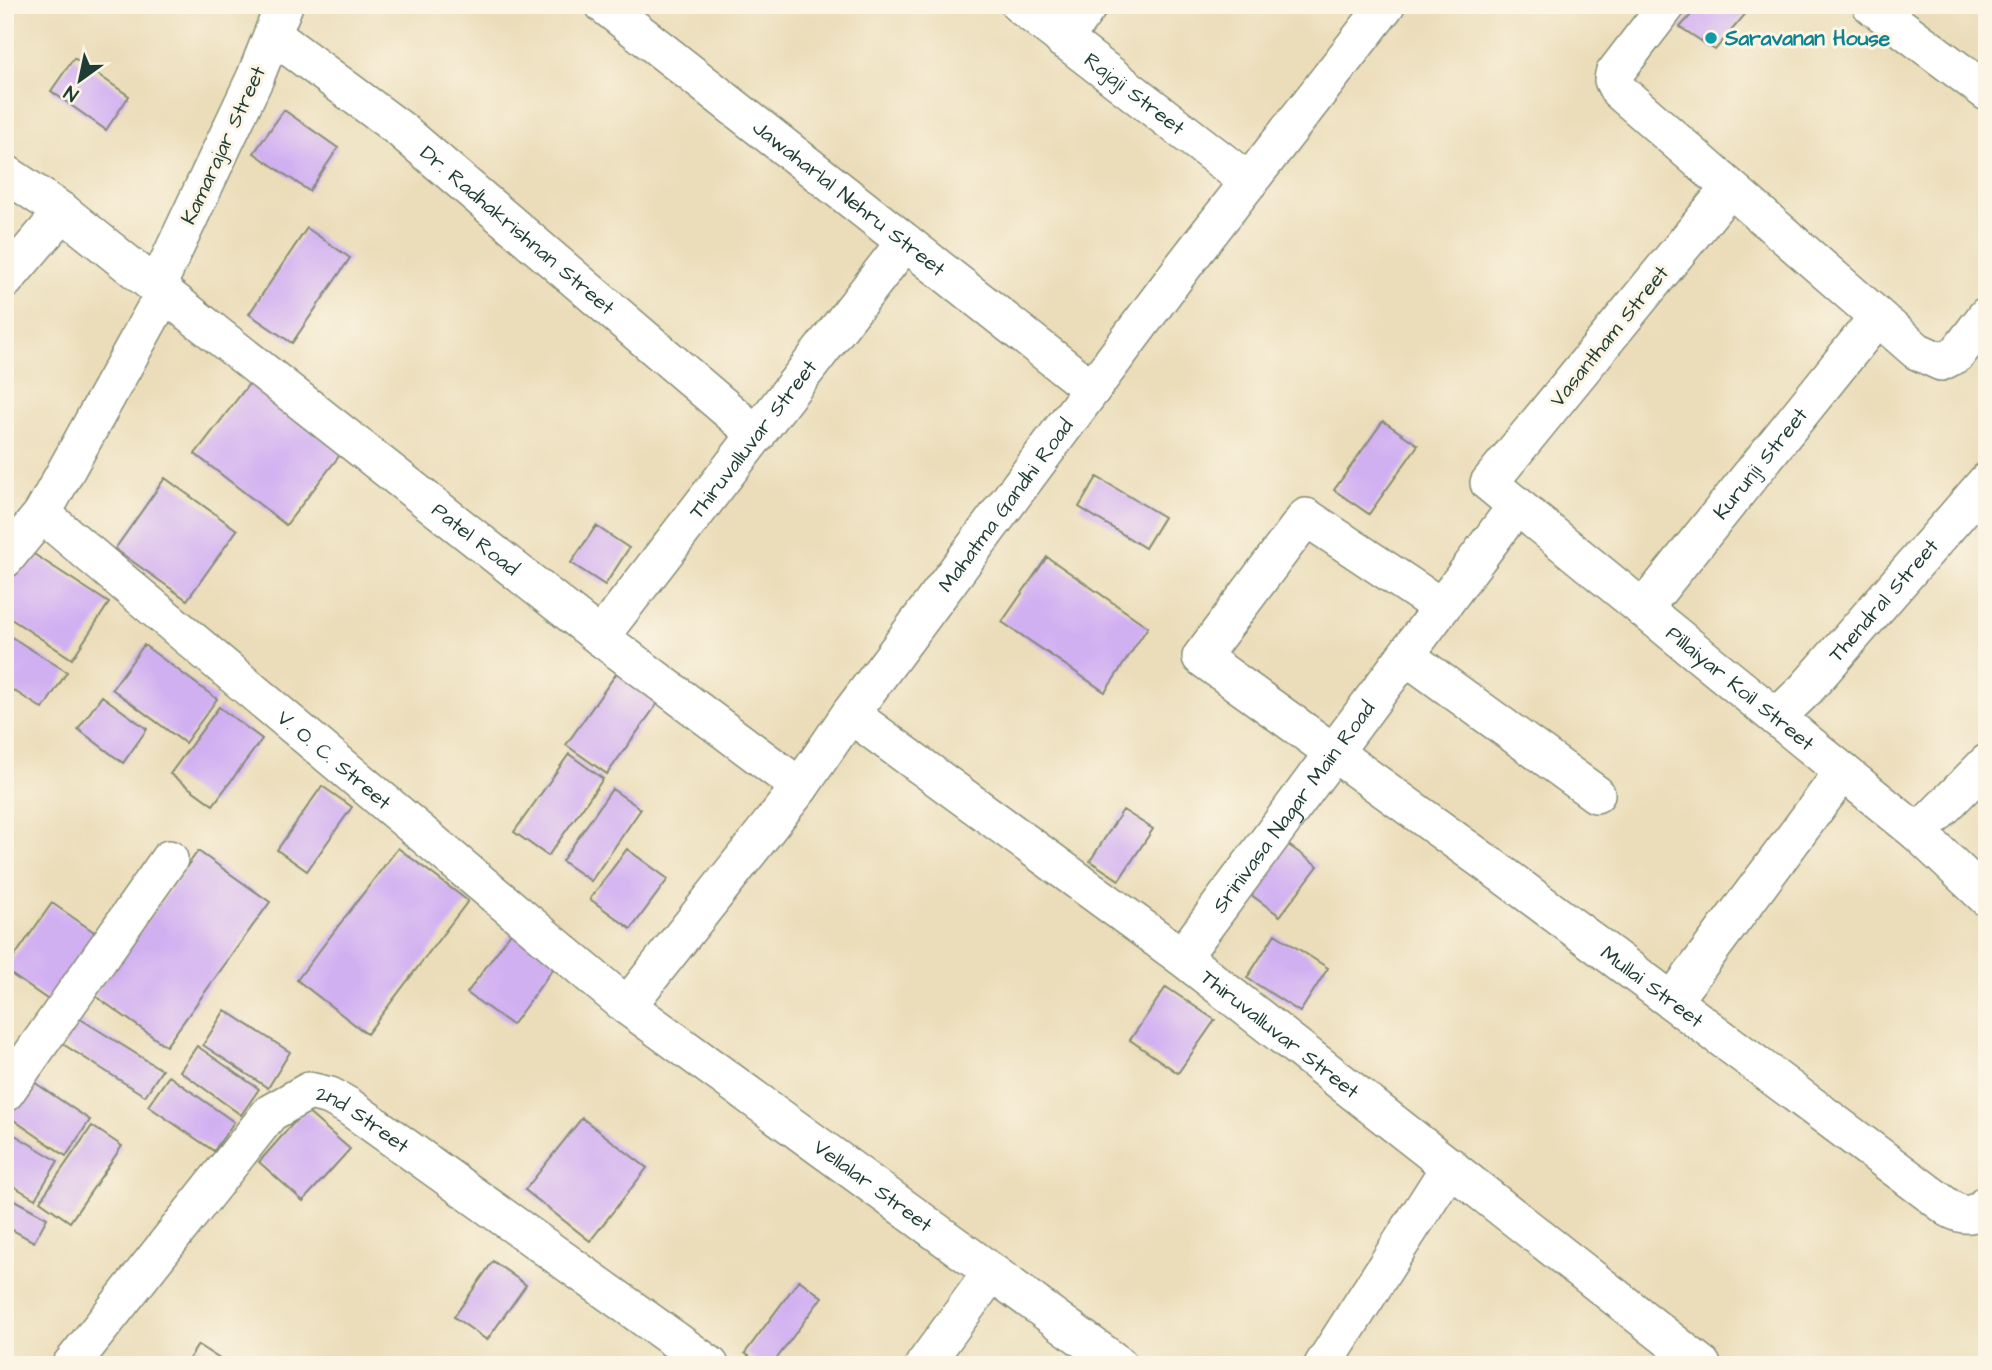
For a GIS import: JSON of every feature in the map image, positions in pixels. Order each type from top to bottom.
[{"type":"street","name":"Jawaharlal Nehru Street","points":[[604,5],[1092,389]]},
{"type":"street","name":"Rajaji Street","points":[[1020,5],[1249,182]]},
{"type":"street","points":[[1063,40],[1089,5]]},
{"type":"street","name":"Mahatma Gandhi Road","points":[[626,1006],[800,787],[850,714],[1092,389],[1386,5]]},
{"type":"street","points":[[1667,5],[1614,74],[1613,80],[1618,90],[1917,351],[1941,362],[1957,354],[1987,315]]},
{"type":"street","points":[[1871,5],[1987,92]]},
{"type":"street","name":"Kamarajar Street","points":[[5,559],[42,514],[161,289],[278,20]]},
{"type":"street","name":"Dr. Radhakrishnan Street","points":[[278,20],[401,130],[757,435]]},
{"type":"street","name":"Patel Road","points":[[5,173],[63,212],[600,637],[800,787]]},
{"type":"street","name":"Vasantham Street","points":[[1441,607],[1503,494],[1729,189]]},
{"type":"street","points":[[5,280],[63,212]]},
{"type":"street","name":"Thiruvalluvar Street","points":[[600,637],[905,242]]},
{"type":"street","name":"Kurunji Street","points":[[1643,609],[1877,318]]},
{"type":"street","name":"Thendral Street","points":[[1777,717],[1806,689],[1987,481]]},
{"type":"street","name":"Pillaiyar Koil Street","points":[[1503,494],[1919,833],[1987,898]]},
{"type":"street","name":"V. O. C. Street","points":[[42,514],[626,1006]]},
{"type":"street","name":"Mullai Street","points":[[1441,607],[1306,517],[1201,657],[1673,1000],[1950,1209],[1960,1215],[1979,1209]]},
{"type":"street","name":"Srinivasa Nagar Main Road","points":[[1182,957],[1441,607]]},
{"type":"street","points":[[1406,656],[1596,794]]},
{"type":"street","name":"Thiruvalluvar Street","points":[[850,714],[1182,957],[1702,1365]]},
{"type":"street","points":[[1919,833],[1987,763]]},
{"type":"street","points":[[1673,1000],[1843,772]]},
{"type":"street","points":[[5,1093],[169,859]]},
{"type":"street","name":"Vellalar Street","points":[[626,1006],[1119,1365]]},
{"type":"street","name":"2nd Street","points":[[71,1365],[270,1113],[309,1091],[330,1096],[348,1106],[710,1365]]},
{"type":"street","points":[[1323,1365],[1450,1166]]},
{"type":"street","points":[[924,1365],[991,1273]]},
{"type":"building","name":"Saravanan House","points":[[1700,5],[1753,5],[1715,50],[1680,27]]},
{"type":"building","points":[[74,58],[129,96],[106,130],[51,91]]},
{"type":"building","points":[[284,110],[338,148],[309,191],[254,153]]},
{"type":"building","points":[[307,228],[350,258],[292,343],[249,314]]},
{"type":"building","points":[[255,376],[346,447],[286,525],[195,454]]},
{"type":"building","points":[[1383,421],[1418,445],[1369,514],[1334,490]]},
{"type":"building","points":[[1097,477],[1164,517],[1145,548],[1079,507]]},
{"type":"building","points":[[165,478],[237,530],[187,600],[115,549]]},
{"type":"building","points":[[596,526],[629,548],[605,585],[571,563]]},
{"type":"building","points":[[23,547],[109,603],[72,659],[5,615],[5,574]]},
{"type":"building","points":[[1047,557],[1148,627],[1105,692],[1002,622]]},
{"type":"building","points":[[5,633],[67,672],[43,709],[5,685]]},
{"type":"building","points":[[144,645],[217,699],[185,743],[112,689]]},
{"type":"building","points":[[621,667],[663,696],[607,774],[566,745]]},
{"type":"building","points":[[102,696],[147,729],[123,763],[78,729]]},
{"type":"building","points":[[219,707],[262,739],[213,805],[170,774]]},
{"type":"building","points":[[569,754],[603,779],[548,856],[514,832]]},
{"type":"building","points":[[322,786],[352,807],[307,871],[277,850]]},
{"type":"building","points":[[612,789],[641,809],[591,881],[562,861]]},
{"type":"building","points":[[1123,810],[1153,829],[1119,880],[1090,861]]},
{"type":"building","points":[[1287,844],[1318,866],[1280,916],[1250,894]]},
{"type":"building","points":[[398,848],[468,901],[367,1034],[297,980]]},
{"type":"building","points":[[627,849],[668,879],[631,929],[590,899]]},
{"type":"building","points":[[198,851],[270,902],[166,1046],[94,995]]},
{"type":"building","points":[[52,903],[97,934],[50,1001],[5,970]]},
{"type":"building","points":[[513,930],[558,962],[512,1025],[467,993]]},
{"type":"building","points":[[1275,934],[1328,968],[1300,1012],[1247,978]]},
{"type":"building","points":[[1166,987],[1215,1020],[1178,1073],[1130,1040]]},
{"type":"building","points":[[66,1010],[162,1070],[145,1096],[50,1036]]},
{"type":"building","points":[[225,1010],[290,1052],[268,1088],[203,1045]]},
{"type":"building","points":[[197,1046],[259,1089],[241,1115],[180,1071]]},
{"type":"building","points":[[25,1076],[90,1120],[66,1156],[5,1114],[5,1107]]},
{"type":"building","points":[[169,1076],[234,1122],[214,1151],[148,1106]]},
{"type":"building","points":[[305,1110],[350,1149],[303,1201],[259,1162]]},
{"type":"building","points":[[582,1118],[647,1168],[590,1241],[525,1190]]},
{"type":"building","points":[[92,1126],[122,1146],[70,1222],[40,1201]]},
{"type":"building","points":[[5,1129],[58,1161],[35,1199],[5,1181]]},
{"type":"building","points":[[5,1195],[47,1218],[34,1242],[5,1226]]},
{"type":"building","points":[[493,1261],[526,1285],[487,1340],[454,1317]]},
{"type":"building","points":[[799,1280],[822,1297],[772,1365],[761,1365],[745,1353]]},
{"type":"building","points":[[198,1345],[229,1365],[185,1365]]},
{"type":"place","name":"Saravanan House","points":[[1711,38]]}]
